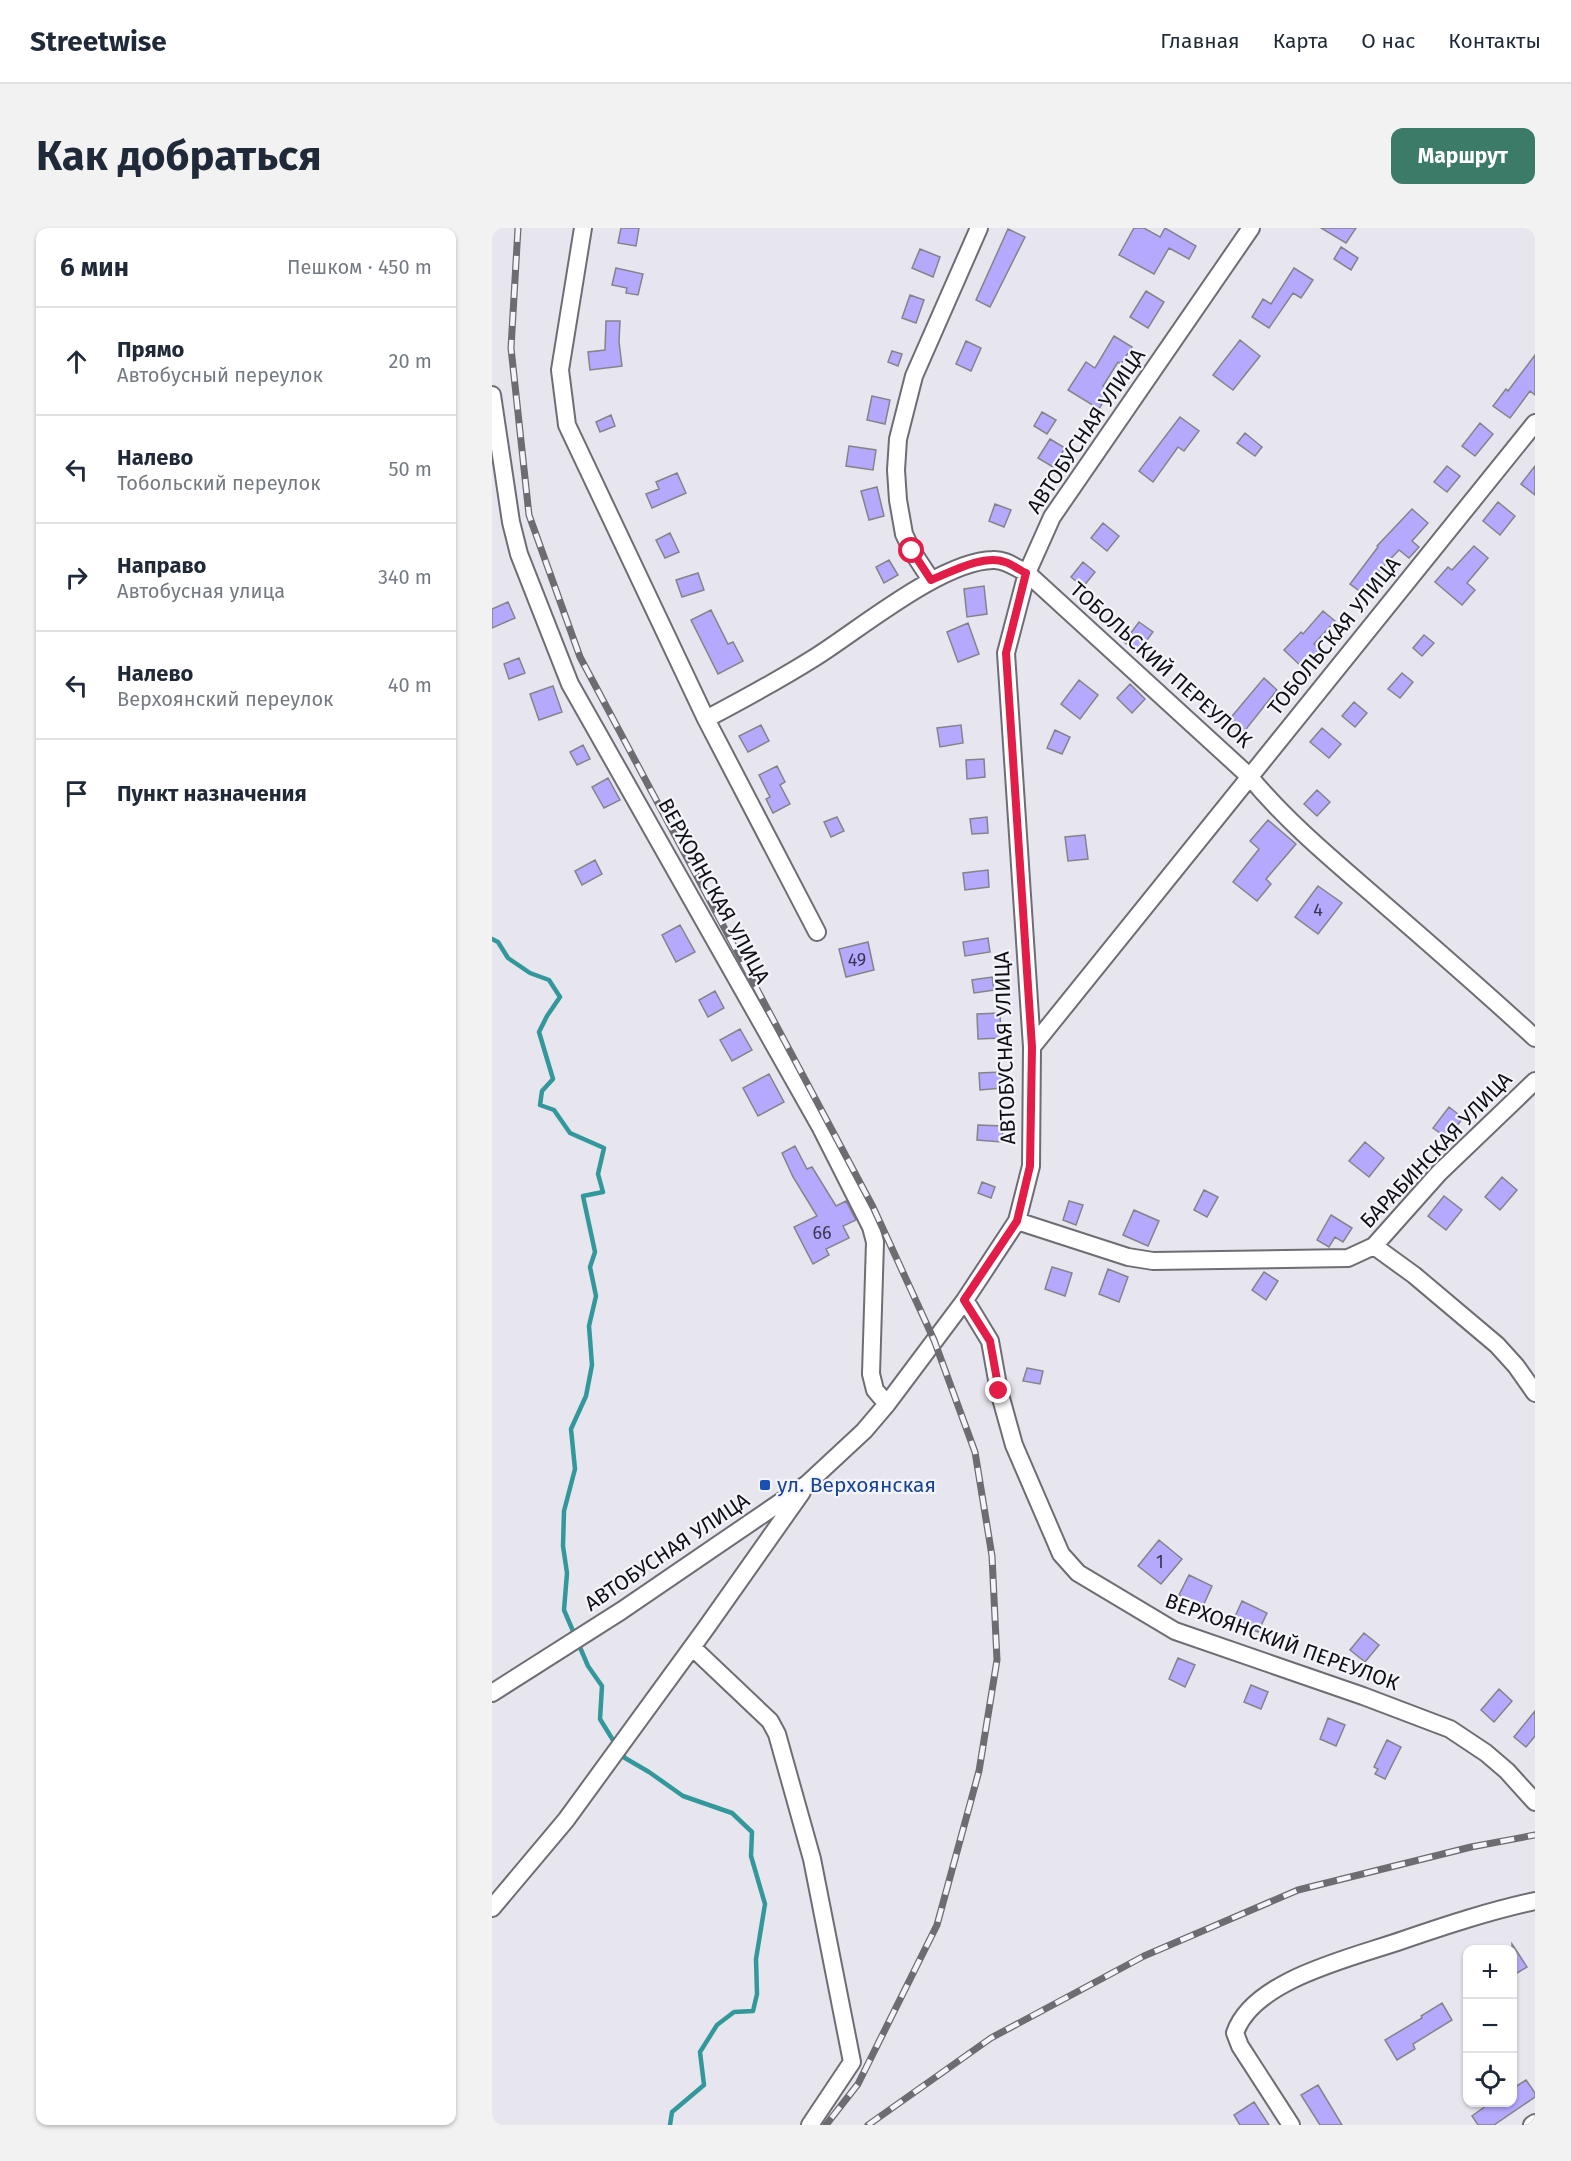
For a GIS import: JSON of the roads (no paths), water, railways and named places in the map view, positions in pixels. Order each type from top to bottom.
[{"type":"street","points":[[583,228],[560,370],[567,425],[706,719],[817,932]]},
{"type":"street","points":[[931,580],[904,534],[897,490],[898,438],[914,376],[979,228]]},
{"type":"street","name":"АВТОБУСНАЯ УЛИЦА","points":[[493,1691],[540,1664],[621,1611],[807,1484],[864,1431],[887,1404],[964,1300],[1017,1221],[1030,1166],[1032,1047],[1006,653],[1026,573],[1052,517],[1251,228]]},
{"type":"street","name":"ВЕРХОЯНСКАЯ УЛИЦА","points":[[492,395],[511,522],[519,554],[570,684],[820,1126],[871,1227],[875,1242],[871,1374],[875,1390],[887,1404]]},
{"type":"street","name":"ТОБОЛЬСКАЯ УЛИЦА","points":[[1032,1047],[1535,423]]},
{"type":"street","name":"ТОБОЛЬСКИЙ ПЕРЕУЛОК","points":[[706,719],[814,658],[931,580],[968,565],[993,560],[1005,562],[1026,573],[1249,776],[1265,796],[1316,845],[1535,1038]]},
{"type":"street","name":"БАРАБИНСКАЯ УЛИЦА","points":[[1017,1221],[1128,1257],[1153,1261],[1348,1258],[1374,1246],[1439,1173],[1535,1081]]},
{"type":"street","points":[[1374,1246],[1414,1275],[1497,1346],[1516,1366],[1535,1393]]},
{"type":"street","name":"ВЕРХОЯНСКИЙ ПЕРЕУЛОК","points":[[964,1300],[990,1341],[999,1391],[1014,1445],[1061,1554],[1077,1573],[1175,1631],[1363,1696],[1450,1729],[1508,1771],[1535,1802]]},
{"type":"street","points":[[492,1908],[566,1820],[807,1484]]},
{"type":"street","points":[[692,1647],[770,1721],[777,1734],[812,1859],[852,2062],[810,2125]]},
{"type":"street","points":[[1291,2125],[1240,2046],[1235,2033],[1244,2014],[1272,1991],[1313,1969],[1498,1909],[1535,1901]]},
{"type":"waterway","points":[[492,939],[498,942],[508,958],[530,973],[549,980],[560,997],[539,1032],[553,1079],[542,1091],[540,1105],[554,1110],[570,1133],[604,1148],[598,1174],[603,1192],[583,1196],[595,1252],[590,1267],[596,1296],[589,1326],[592,1365],[586,1396],[571,1429],[575,1469],[564,1511],[563,1546],[567,1573],[564,1610],[588,1666],[602,1686],[600,1719],[616,1745]]},
{"type":"waterway","points":[[621,1752],[625,1758],[683,1796],[732,1813],[752,1832],[751,1856],[765,1904],[756,1959],[757,1994],[753,2011],[734,2012],[717,2025],[700,2052],[704,2085],[672,2112],[670,2125]]},
{"type":"railway","points":[[518,228],[511,348],[529,515],[580,657],[873,1207],[934,1340],[975,1452],[992,1556],[997,1660],[979,1771],[937,1925],[858,2084],[826,2125]]},
{"type":"railway","points":[[868,2125],[991,2038],[1144,1956],[1298,1890],[1471,1847],[1535,1835]]},
{"type":"place","name":"ул. Верхоянская","points":[[765,1485]]}]
